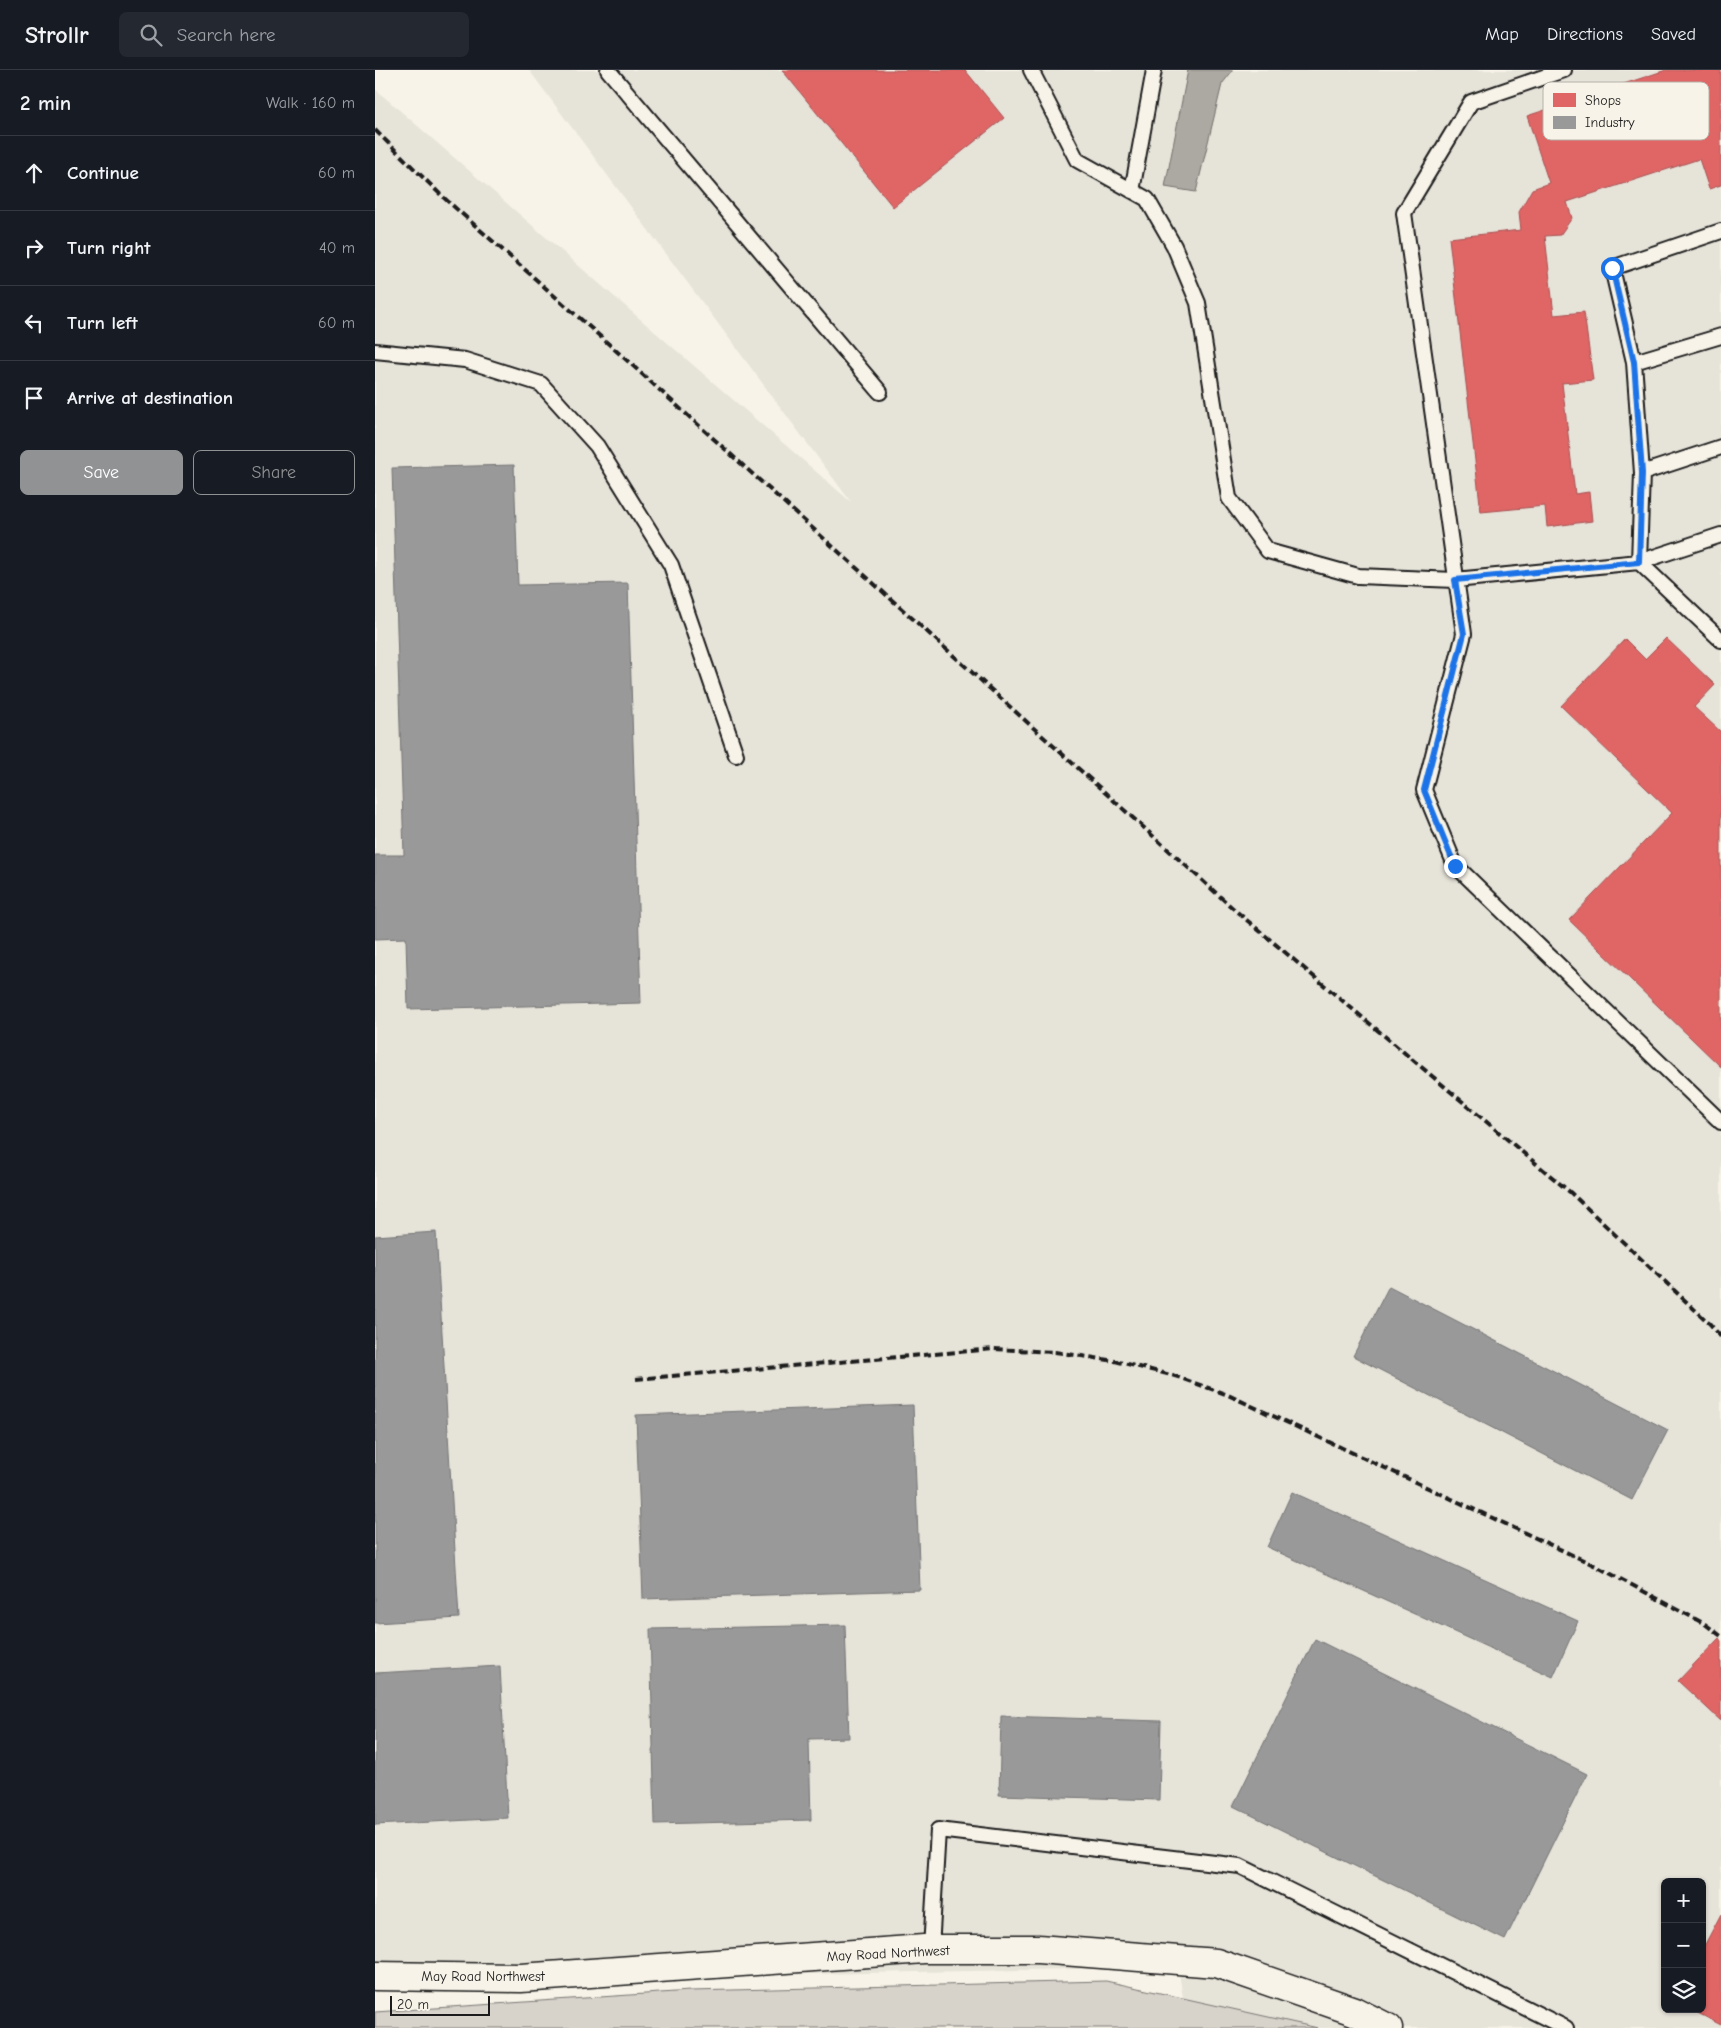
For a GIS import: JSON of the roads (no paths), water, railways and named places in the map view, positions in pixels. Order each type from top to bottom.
[{"type":"street","name":"May Road Northwest","points":[[375,1976],[521,1978],[931,1949],[1038,1949],[1216,1963],[1354,2011],[1388,2028]]},
{"type":"lane","points":[[608,70],[881,392]]},
{"type":"lane","points":[[1031,70],[1077,160],[1147,199],[1174,246],[1199,303],[1229,498],[1268,551],[1358,576],[1455,580],[1639,562],[1721,535]]},
{"type":"lane","points":[[1133,190],[1154,70]]},
{"type":"lane","points":[[1564,70],[1471,102],[1404,212],[1464,634],[1424,790],[1455,866],[1721,1122]]},
{"type":"lane","points":[[1721,231],[1612,268],[1634,362],[1642,473],[1639,562],[1721,640]]},
{"type":"lane","points":[[1634,362],[1721,336]]},
{"type":"lane","points":[[375,351],[465,360],[541,384],[597,446],[671,565],[736,755]]},
{"type":"lane","points":[[1642,473],[1721,447]]},
{"type":"lane","points":[[931,1949],[938,1830],[1240,1866],[1566,2028]]},
{"type":"railway","points":[[375,130],[443,197],[611,346],[1236,911],[1571,1193],[1710,1324],[1721,1337]]},
{"type":"railway","points":[[636,1379],[994,1349],[1055,1352],[1115,1361],[1175,1376],[1228,1395],[1596,1566],[1705,1624],[1721,1636]]}]
